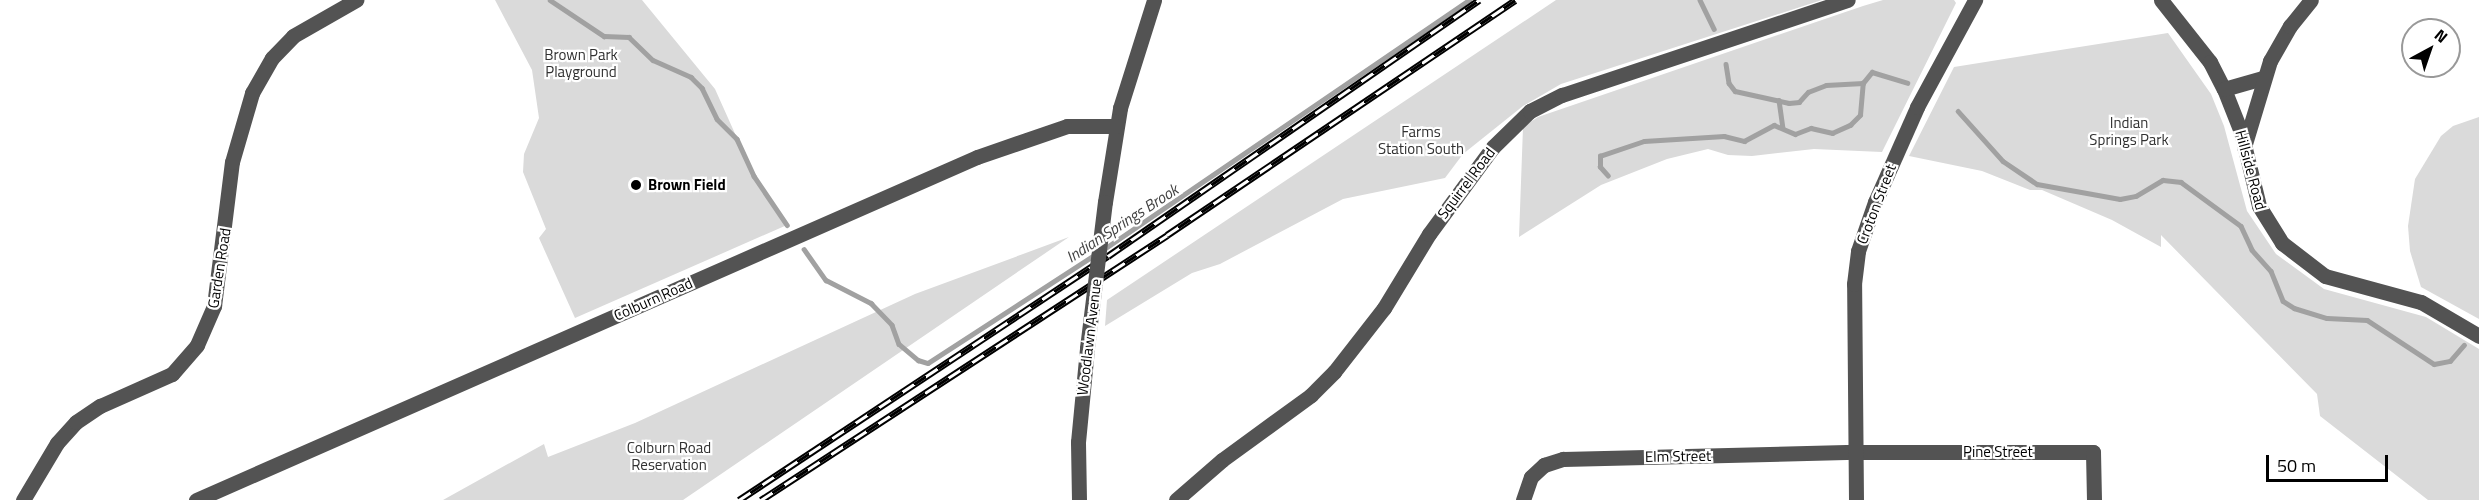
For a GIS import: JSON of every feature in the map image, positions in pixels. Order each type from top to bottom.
[{"type":"street","name":"Garden Road","points":[[23,500],[57,443],[76,422],[100,406],[172,374],[197,345],[214,306],[232,162],[252,93],[272,58],[293,36],[356,0]]},
{"type":"street","name":"Woodlawn Avenue","points":[[1079,500],[1077,442],[1116,126],[1154,0]]},
{"type":"street","name":"Squirrel Road","points":[[1176,500],[1222,460],[1311,395],[1334,372],[1380,313],[1428,234],[1493,147],[1530,111],[1562,95],[1848,0]]},
{"type":"street","name":"Croton Street","points":[[1856,500],[1854,284],[1862,239],[1922,95],[1975,0]]},
{"type":"street","name":"Hillside Road","points":[[2161,0],[2210,62],[2224,89],[2244,147],[2262,214],[2296,257],[2332,279],[2428,304],[2479,336]]},
{"type":"street","points":[[2244,147],[2263,78],[2283,36],[2311,0]]},
{"type":"street","points":[[2224,89],[2263,78]]},
{"type":"street","name":"Colburn Road","points":[[196,500],[985,153],[1067,126],[1116,126]]},
{"type":"street","name":"Elm Street","points":[[1523,500],[1531,477],[1544,465],[1563,459],[1856,452]]},
{"type":"street","name":"Pine Street","points":[[1856,452],[2093,452],[2094,500]]},
{"type":"green space","name":"Brown Park Playground","points":[[495,0],[642,0],[715,89],[754,176],[787,225],[575,318],[539,238],[546,229],[523,172],[524,154],[539,118],[532,70]]},
{"type":"green space","name":"Farms Station South","points":[[1556,0],[1822,0],[1561,84],[1523,106],[1463,154],[1445,178],[1343,199],[1220,264],[1192,273],[1105,326],[1107,300]]},
{"type":"green space","points":[[1883,0],[1954,0],[1956,3],[1882,152],[1814,149],[1752,156],[1728,155],[1708,149],[1667,159],[1601,185],[1519,237],[1523,127],[1538,117]]},
{"type":"green space","name":"Indian Springs Park","points":[[2168,33],[2211,94],[2224,126],[2247,211],[2276,254],[2324,289],[2426,317],[2479,349],[2479,500],[2428,500],[2320,416],[2317,394],[2161,235],[2161,247],[2112,220],[2042,190],[2030,190],[1982,171],[1909,156],[1954,67]]},
{"type":"green space","points":[[2479,117],[2479,319],[2421,287],[2410,251],[2408,226],[2415,179],[2441,136],[2453,126]]},
{"type":"green space","name":"Colburn Road Reservation","points":[[1069,237],[683,500],[443,500],[544,444],[548,457],[635,423],[915,294]]},
{"type":"waterway","name":"Indian Springs Brook","points":[[550,0],[604,36],[629,37],[653,60],[691,77],[702,88],[717,119],[737,139],[754,176],[787,225]]},
{"type":"waterway","name":"Indian Springs Brook","points":[[1104,249],[1469,0]]},
{"type":"waterway","name":"Indian Springs Brook","points":[[1700,0],[1714,29]]},
{"type":"waterway","name":"Indian Springs Brook","points":[[1726,64],[1729,83],[1735,91],[1789,103],[1799,102],[1808,92],[1826,85],[1863,83],[1872,72],[1907,83]]},
{"type":"waterway","points":[[1608,176],[1600,167],[1600,156],[1644,141],[1724,136],[1744,141],[1774,125],[1795,134],[1811,128],[1832,133],[1850,125],[1860,115],[1863,83]]},
{"type":"waterway","points":[[1779,100],[1783,128]]},
{"type":"waterway","name":"Indian Springs Brook","points":[[1958,111],[2003,161],[2037,184],[2120,199],[2136,196],[2163,180],[2181,182],[2241,226],[2252,250],[2271,271],[2283,301],[2294,308],[2327,318],[2367,320],[2434,364],[2450,361],[2464,345]]},
{"type":"waterway","name":"Indian Springs Brook","points":[[804,249],[826,280],[871,303],[892,325],[899,344],[918,360],[928,363],[1094,255]]},
{"type":"railway","points":[[739,500],[1108,256],[1479,0]]},
{"type":"railway","points":[[761,500],[1167,235],[1515,0]]},
{"type":"place","name":"Brown Field","points":[[636,185]]}]
